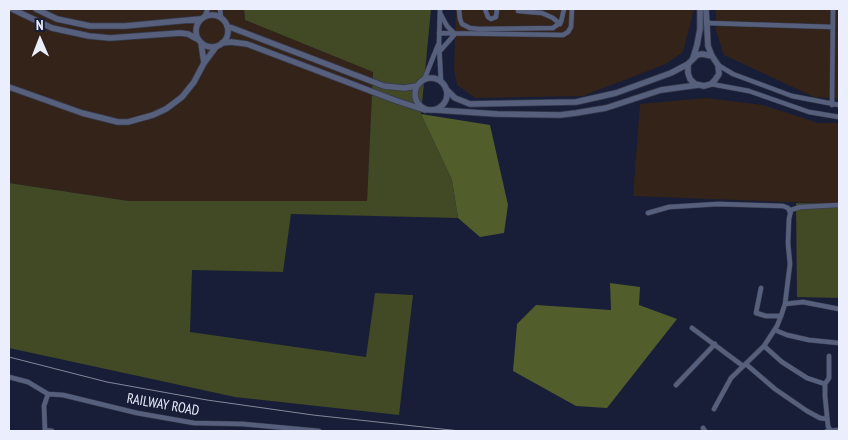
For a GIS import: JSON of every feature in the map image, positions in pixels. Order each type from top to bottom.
[{"type":"street","points":[[12,9],[52,28],[89,36],[110,38],[180,33],[188,34],[211,47],[216,47]]},
{"type":"street","points":[[36,9],[57,19],[90,26],[125,26],[202,18],[213,15],[221,18]]},
{"type":"street","points":[[204,63],[196,28],[208,9]]},
{"type":"street","points":[[9,87],[82,113],[118,122],[128,122],[153,115],[175,103],[189,90],[200,74],[204,63],[228,35],[227,26],[221,18],[220,9]]},
{"type":"street","points":[[460,9],[462,24],[470,28],[553,28],[560,24],[564,9]]},
{"type":"street","points":[[485,9],[488,17],[491,19],[496,17],[497,9]]},
{"type":"street","points":[[439,33],[563,35],[571,27],[572,9]]},
{"type":"street","points":[[440,11],[439,43],[442,82],[455,98],[470,104],[576,102],[616,93],[671,73],[688,64],[693,58],[700,29],[700,9]]},
{"type":"street","points":[[706,9],[708,46],[718,65],[733,74],[792,96],[839,105]]},
{"type":"street","points":[[832,105],[833,9]]},
{"type":"street","points":[[440,11],[455,34]]},
{"type":"street","points":[[518,11],[542,13],[560,24]]},
{"type":"street","points":[[706,22],[833,27]]},
{"type":"street","points":[[227,26],[384,86],[404,88],[417,86]]},
{"type":"street","points":[[440,51],[455,34]]},
{"type":"street","points":[[833,39],[839,39]]},
{"type":"street","points":[[222,43],[247,44],[425,110],[560,115],[606,108],[661,90],[698,84]]},
{"type":"street","points":[[425,110],[415,100],[414,93],[417,86],[424,80],[439,43]]},
{"type":"street","points":[[693,58],[702,54],[712,56]]},
{"type":"street","points":[[688,64],[690,79],[698,84],[704,86],[711,84],[749,91],[809,112],[839,116]]},
{"type":"street","points":[[711,84],[719,74],[718,65]]},
{"type":"street","points":[[424,80],[436,79],[442,82]]},
{"type":"street","points":[[436,110],[447,99],[446,89]]},
{"type":"street","points":[[648,213],[669,207],[718,204],[783,206],[788,208],[790,212],[788,243],[790,264],[785,304],[781,316],[775,330],[764,346],[726,385],[714,409]]},
{"type":"street","points":[[790,212],[800,207],[839,205]]},
{"type":"street","points":[[761,288],[756,313],[766,316],[781,316]]},
{"type":"street","points":[[785,304],[803,302],[839,309]]},
{"type":"street","points":[[692,328],[807,411],[820,418],[828,419]]},
{"type":"street","points":[[775,330],[808,340],[839,343]]},
{"type":"street","points":[[676,385],[715,344]]},
{"type":"street","points":[[764,346],[782,362],[807,378],[825,384]]},
{"type":"street","points":[[829,356],[829,378],[825,384],[828,426],[829,430],[839,430]]},
{"type":"street","name":"RAILWAY ROAD","points":[[9,377],[28,382],[48,394],[63,395],[137,413],[194,423],[243,424],[318,431]]},
{"type":"street","points":[[48,394],[44,406],[45,430],[52,431]]},
{"type":"shaded area","points":[[9,9],[244,9],[245,20],[373,72],[367,201],[129,201],[9,183]]},
{"type":"shaded area","points":[[456,9],[694,10],[683,52],[666,64],[583,96],[475,98],[457,85],[454,69]]},
{"type":"shaded area","points":[[716,9],[839,9],[839,99],[814,97],[724,55],[716,31]]},
{"type":"shaded area","points":[[706,98],[763,105],[818,123],[839,123],[839,204],[633,196],[640,104]]},
{"type":"green space","points":[[244,9],[431,9],[421,114],[452,180],[458,218],[291,214],[283,272],[192,270],[190,332],[366,357],[375,293],[413,295],[399,415],[235,397],[9,348],[9,183],[129,201],[367,201],[373,72],[245,20]]},
{"type":"green space","points":[[421,114],[490,125],[508,205],[504,233],[480,237],[458,218],[452,180]]},
{"type":"green space","points":[[796,203],[839,204],[839,298],[797,297]]},
{"type":"green space","points":[[610,283],[640,287],[639,305],[677,319],[607,408],[576,406],[513,371],[517,324],[536,305],[611,310]]},
{"type":"tram line","points":[[9,357],[107,382],[207,400],[313,415],[460,431]]}]
